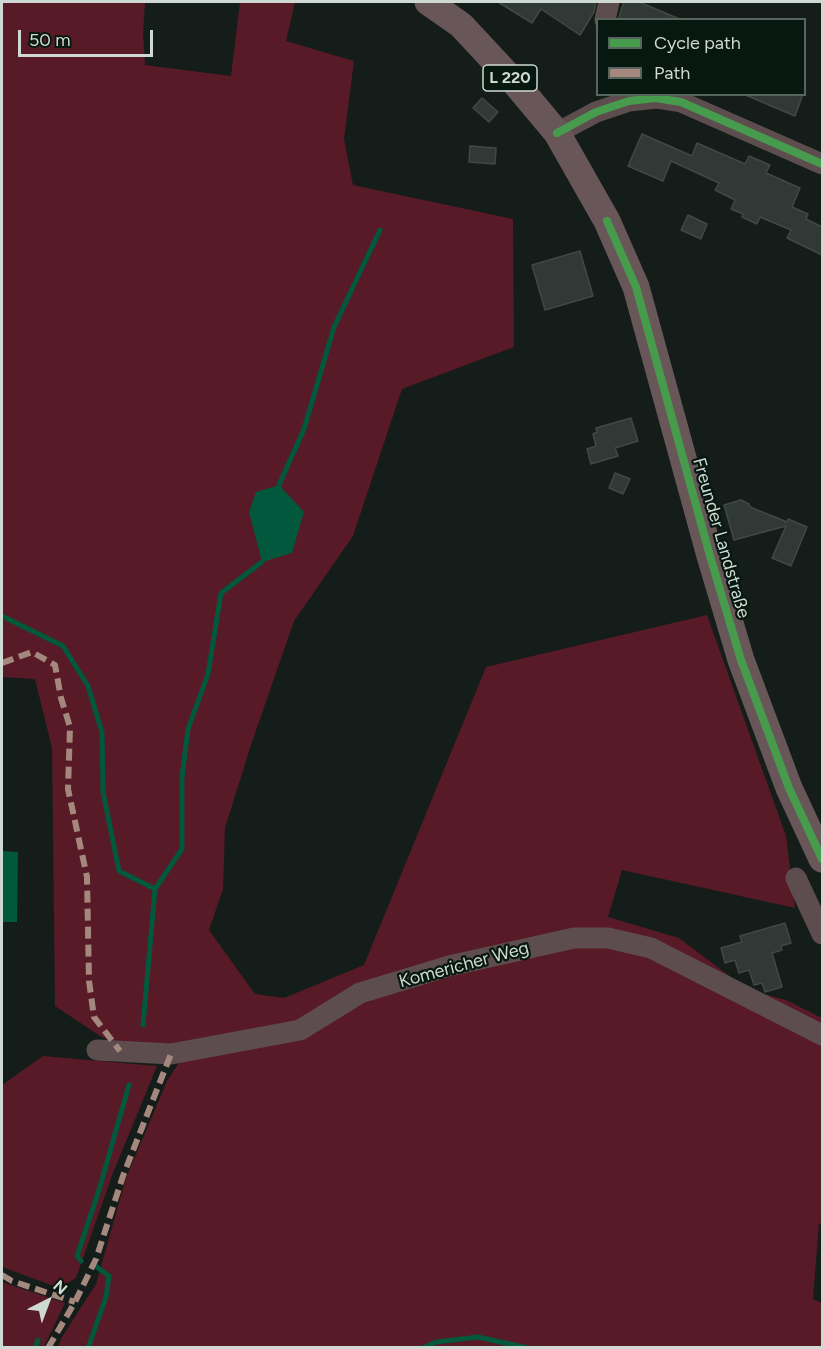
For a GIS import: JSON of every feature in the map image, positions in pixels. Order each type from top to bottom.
[{"type":"main road","name":"Freunder Landstraße","points":[[428,2],[461,25],[557,132],[607,221],[636,287],[716,580],[741,660],[789,789],[822,859]]},
{"type":"street","points":[[606,18],[609,2]]},
{"type":"street","points":[[557,132],[597,103],[656,98],[681,102],[822,164]]},
{"type":"street","points":[[796,878],[822,934]]},
{"type":"street","name":"Komericher Weg","points":[[97,1050],[171,1054],[300,1030],[360,993],[449,966],[574,938],[608,938],[651,948],[822,1035]]},
{"type":"shaded area","points":[[2,2],[145,2],[143,34],[145,65],[231,76],[240,2],[295,2],[286,41],[354,61],[344,139],[353,185],[513,219],[514,347],[402,389],[353,536],[294,621],[225,828],[223,889],[209,930],[255,994],[284,998],[364,965],[486,667],[707,615],[786,836],[795,908],[622,870],[608,917],[679,938],[748,990],[786,1000],[822,1018],[822,1223],[819,1224],[813,1299],[822,1303],[822,1347],[58,1347],[96,1284],[126,1178],[167,1081],[180,1061],[165,1045],[119,1046],[55,1006],[52,748],[35,679],[2,677]]},
{"type":"shaded area","points":[[279,485],[304,512],[292,553],[262,562],[249,512],[256,492]]},
{"type":"shaded area","points":[[2,851],[18,852],[17,922],[2,922]]},
{"type":"shaded area","points":[[43,1056],[157,1066],[113,1173],[76,1278],[59,1288],[2,1267],[2,1085]]},
{"type":"shaded area","points":[[2,1282],[65,1303],[44,1347],[2,1347]]},
{"type":"building","points":[[498,2],[596,2],[594,12],[580,35],[541,9],[532,23]]},
{"type":"building","points":[[624,2],[639,2],[677,18],[619,18]]},
{"type":"building","points":[[748,96],[802,96],[795,116]]},
{"type":"building","points":[[482,98],[498,112],[489,122],[473,108]]},
{"type":"building","points":[[642,134],[692,156],[697,143],[745,164],[749,156],[770,165],[766,173],[800,188],[792,207],[808,214],[806,219],[822,227],[822,255],[787,238],[791,230],[760,217],[757,224],[742,217],[743,214],[731,209],[735,200],[715,190],[719,183],[671,161],[663,181],[628,166]]},
{"type":"building","points":[[470,146],[496,148],[495,164],[469,162]]},
{"type":"building","points":[[688,215],[707,224],[701,239],[681,230]]},
{"type":"building","points":[[580,251],[593,296],[545,310],[532,265]]},
{"type":"building","points":[[631,418],[638,441],[615,448],[618,456],[591,464],[587,449],[596,446],[593,434],[597,432],[596,428]]},
{"type":"building","points":[[615,473],[630,479],[623,494],[609,488]]},
{"type":"building","points":[[741,500],[750,507],[787,522],[788,519],[807,527],[791,566],[772,558],[786,526],[734,540],[724,505]]},
{"type":"building","points":[[785,923],[791,943],[781,946],[782,950],[772,953],[782,987],[765,992],[762,983],[754,985],[749,970],[739,973],[735,960],[725,963],[721,948],[742,942],[740,936]]},
{"type":"waterway","points":[[279,485],[304,429],[334,327],[380,230]]},
{"type":"waterway","points":[[143,1025],[155,889],[182,849],[182,777],[188,729],[208,674],[221,593],[262,562]]},
{"type":"waterway","points":[[2,616],[63,646],[88,686],[102,732],[103,792],[119,871],[155,889]]},
{"type":"waterway","points":[[81,1261],[77,1256],[99,1190],[129,1085]]},
{"type":"waterway","points":[[88,1348],[106,1297],[109,1276],[97,1267]]},
{"type":"waterway","points":[[423,1348],[436,1342],[478,1337],[528,1348]]},
{"type":"waterway","points":[[35,1348],[38,1340]]},
{"type":"marked path","points":[[2,663],[32,652],[55,665],[61,698],[70,727],[68,789],[87,877],[89,981],[94,1017],[120,1051]]},
{"type":"marked path","points":[[48,1348],[75,1302],[96,1259],[123,1176],[171,1054]]},
{"type":"marked path","points":[[2,1275],[12,1281],[75,1302]]},
{"type":"cycle path","points":[[557,133],[596,112],[629,101],[656,98],[681,102],[822,164]]},
{"type":"cycle path","points":[[607,221],[636,287],[741,660],[789,788],[822,859]]}]
